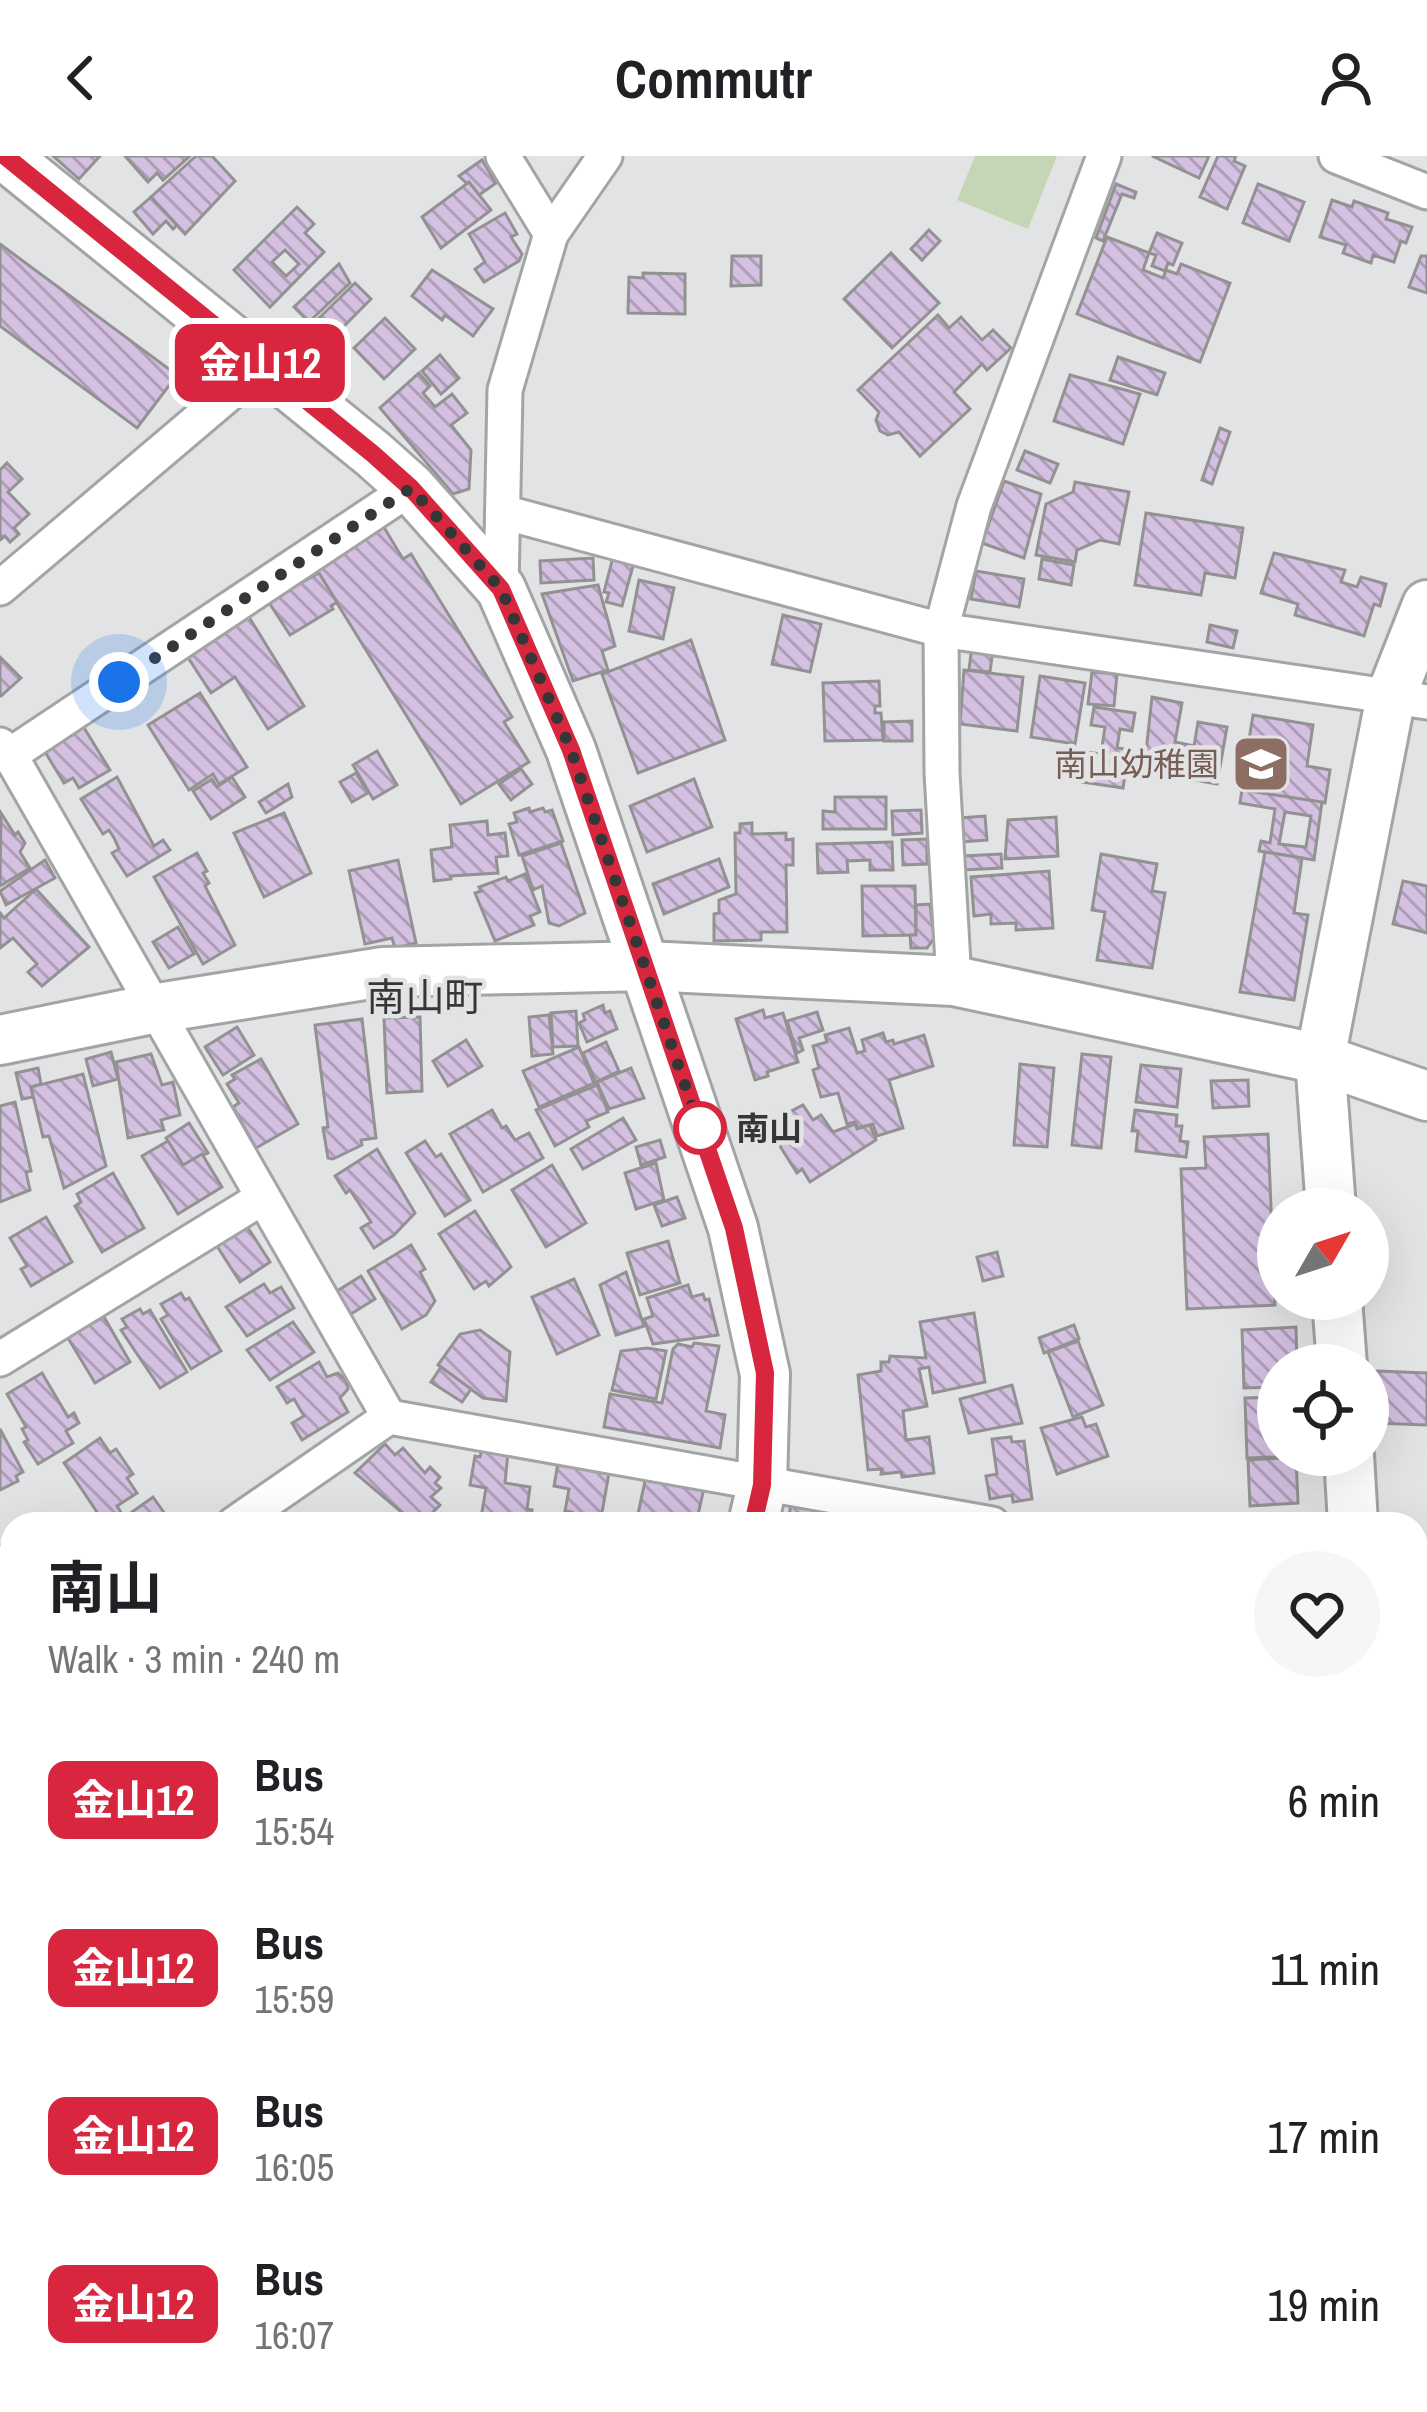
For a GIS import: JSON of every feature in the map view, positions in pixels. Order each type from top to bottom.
[{"type":"street","points":[[0,164],[6,156],[411,488],[501,589],[571,750],[734,1228],[765,1373],[758,1504]]},
{"type":"street","points":[[503,156],[551,234]]},
{"type":"street","points":[[501,589],[505,390],[551,234],[605,156]]},
{"type":"street","points":[[954,981],[942,773],[941,630],[974,506],[1104,156]]},
{"type":"street","points":[[1336,156],[1427,192]]},
{"type":"street","points":[[0,588],[263,365]]},
{"type":"street","points":[[411,488],[5,750],[389,1417],[758,1504],[852,1512]]},
{"type":"street","points":[[503,512],[941,630],[1409,699]]},
{"type":"street","points":[[1329,1188],[1320,1059],[1409,699],[1427,605]]},
{"type":"street","points":[[0,1040],[152,1009],[382,972],[646,966],[954,981],[1320,1059],[1427,1096]]},
{"type":"street","points":[[0,1359],[262,1198]]},
{"type":"street","points":[[251,1512],[389,1417]]},
{"type":"street","points":[[1350,1476],[1352,1512]]},
{"type":"green space","points":[[975,156],[1057,156],[1028,229],[957,200]]},
{"type":"building","points":[[53,156],[100,156],[79,179]]},
{"type":"building","points":[[125,156],[190,156],[163,180],[157,173],[148,182]]},
{"type":"building","points":[[196,156],[212,156],[235,181],[185,234],[151,197]]},
{"type":"building","points":[[1152,156],[1209,156],[1199,178]]},
{"type":"building","points":[[1218,156],[1236,156],[1234,161],[1245,166],[1227,209],[1200,197]]},
{"type":"building","points":[[482,160],[496,183],[479,195],[459,176]]},
{"type":"building","points":[[469,182],[491,210],[441,248],[422,217]]},
{"type":"building","points":[[1116,184],[1136,192],[1134,198],[1122,194],[1103,241],[1096,238]]},
{"type":"building","points":[[1258,184],[1304,202],[1289,241],[1243,223]]},
{"type":"building","points":[[151,197],[177,225],[173,229],[166,221],[153,234],[134,212]]},
{"type":"building","points":[[1332,200],[1352,207],[1354,201],[1412,227],[1394,262],[1373,255],[1371,263],[1343,253],[1346,245],[1320,237]]},
{"type":"building","points":[[297,207],[314,224],[305,233],[324,252],[270,307],[234,270]],"holes":[[[285,250],[299,264],[286,276],[272,262]]]},
{"type":"building","points":[[505,213],[517,234],[511,237],[522,254],[519,261],[484,282],[475,269],[485,262],[469,234]]},
{"type":"building","points":[[929,230],[940,241],[922,260],[911,249]]},
{"type":"building","points":[[1157,233],[1182,243],[1173,265],[1168,263],[1165,271],[1152,266],[1156,255],[1149,253]]},
{"type":"building","points":[[1107,237],[1149,253],[1143,270],[1163,278],[1166,270],[1177,274],[1181,264],[1230,283],[1200,362],[1077,314]]},
{"type":"building","points":[[0,244],[177,375],[137,428],[0,326]]},
{"type":"building","points":[[891,253],[939,303],[892,348],[844,299]]},
{"type":"building","points":[[732,256],[761,256],[761,285],[731,286]]},
{"type":"building","points":[[1421,256],[1427,256],[1427,293],[1409,287]]},
{"type":"building","points":[[339,264],[350,283],[309,322],[294,307]]},
{"type":"building","points":[[432,270],[493,309],[473,336],[445,315],[442,320],[412,296]]},
{"type":"building","points":[[643,273],[685,274],[685,314],[628,313],[629,277],[643,278]]},
{"type":"building","points":[[355,283],[371,299],[333,337],[317,320]]},
{"type":"building","points":[[938,315],[949,328],[961,317],[982,340],[993,330],[1011,348],[987,370],[982,364],[954,392],[970,409],[920,456],[899,432],[880,431],[879,412],[858,390]]},
{"type":"building","points":[[385,318],[415,349],[384,379],[354,348]]},
{"type":"building","points":[[440,355],[459,378],[441,394],[422,371]]},
{"type":"building","points":[[1118,357],[1165,373],[1157,395],[1110,380]]},
{"type":"building","points":[[419,373],[430,386],[423,393],[435,407],[452,394],[467,413],[451,425],[471,450],[469,489],[453,494],[380,408]]},
{"type":"building","points":[[1070,375],[1140,394],[1123,444],[1054,421]]},
{"type":"building","points":[[1220,428],[1230,432],[1212,484],[1202,480]]},
{"type":"building","points":[[1025,451],[1058,464],[1050,483],[1017,470]]},
{"type":"building","points":[[7,463],[22,479],[8,492],[29,514],[14,528],[19,534],[10,542],[5,536],[0,540],[0,470]]},
{"type":"building","points":[[1004,481],[1041,494],[1024,558],[982,543]]},
{"type":"building","points":[[1075,482],[1129,492],[1119,544],[1100,540],[1077,550],[1075,562],[1036,555],[1046,504],[1073,492]]},
{"type":"building","points":[[1146,513],[1243,528],[1235,578],[1205,573],[1201,595],[1135,585]]},
{"type":"building","points":[[379,519],[403,559],[411,554],[512,717],[504,722],[529,762],[461,804],[311,561]]},
{"type":"building","points":[[1274,553],[1345,570],[1341,582],[1357,587],[1361,577],[1386,584],[1364,636],[1295,615],[1298,604],[1261,593]]},
{"type":"building","points":[[613,557],[634,562],[622,606],[606,602],[609,593],[604,592]]},
{"type":"building","points":[[593,558],[594,580],[541,583],[540,561]]},
{"type":"building","points":[[1042,559],[1074,565],[1071,585],[1039,579]]},
{"type":"building","points":[[976,571],[1024,579],[1019,607],[971,599]]},
{"type":"building","points":[[319,573],[337,602],[290,635],[268,601]]},
{"type":"building","points":[[639,580],[674,588],[663,639],[629,631]]},
{"type":"building","points":[[598,585],[615,646],[602,651],[608,670],[573,681],[542,594]]},
{"type":"building","points":[[783,615],[821,624],[810,672],[772,664]]},
{"type":"building","points":[[249,617],[304,706],[268,729],[235,677],[211,693],[187,656]]},
{"type":"building","points":[[1210,625],[1237,631],[1233,648],[1207,642]]},
{"type":"building","points":[[691,640],[725,740],[638,773],[602,674]]},
{"type":"building","points":[[972,646],[993,649],[990,672],[969,670]]},
{"type":"building","points":[[0,657],[21,678],[1,696],[0,695]]},
{"type":"building","points":[[964,670],[1023,677],[1017,731],[960,724]]},
{"type":"building","points":[[1092,672],[1117,674],[1114,706],[1088,704]]},
{"type":"building","points":[[1040,676],[1085,683],[1075,744],[1031,737]]},
{"type":"building","points":[[879,681],[880,706],[875,706],[875,713],[881,713],[883,740],[825,741],[823,683]]},
{"type":"building","points":[[200,693],[247,767],[219,784],[213,774],[189,790],[148,725]]},
{"type":"building","points":[[1152,697],[1182,703],[1175,742],[1194,746],[1198,722],[1227,727],[1217,784],[1144,771]]},
{"type":"building","points":[[1094,707],[1135,713],[1132,731],[1120,729],[1117,748],[1126,749],[1128,756],[1123,788],[1082,782],[1087,752],[1101,754],[1105,727],[1091,725]]},
{"type":"building","points":[[1253,715],[1313,725],[1307,766],[1330,770],[1325,803],[1241,790]]},
{"type":"building","points":[[78,718],[110,770],[79,788],[73,778],[64,783],[39,742]]},
{"type":"building","points":[[912,721],[912,741],[884,741],[884,722]]},
{"type":"building","points":[[377,751],[397,785],[373,799],[353,765]]},
{"type":"building","points":[[521,769],[532,784],[511,800],[499,784]]},
{"type":"building","points":[[356,773],[368,793],[352,802],[340,782]]},
{"type":"building","points":[[117,777],[154,846],[163,840],[170,850],[127,876],[112,853],[119,849],[114,838],[109,830],[103,834],[81,799]]},
{"type":"building","points":[[232,777],[245,797],[211,819],[193,791],[212,779],[217,787]]},
{"type":"building","points":[[694,779],[712,827],[647,852],[630,806]]},
{"type":"building","points":[[288,784],[292,797],[266,813],[259,802]]},
{"type":"building","points":[[1242,790],[1322,802],[1314,860],[1259,851],[1261,841],[1270,843],[1275,809],[1240,803]],"holes":[[[1285,812],[1311,816],[1306,847],[1279,844]]]},
{"type":"building","points":[[835,797],[886,797],[886,829],[823,829],[823,811],[835,812]]},
{"type":"building","points":[[529,808],[530,812],[552,810],[563,841],[519,855],[509,824],[517,822],[514,813]]},
{"type":"building","points":[[921,810],[922,833],[893,835],[892,811]]},
{"type":"building","points":[[1,813],[25,843],[20,852],[30,868],[0,886]]},
{"type":"building","points":[[284,813],[311,873],[264,897],[234,833]]},
{"type":"building","points":[[985,816],[987,840],[960,842],[959,818]]},
{"type":"building","points":[[1056,817],[1058,856],[1005,859],[1008,820]]},
{"type":"building","points":[[487,821],[488,835],[505,833],[508,856],[496,857],[498,873],[434,881],[431,850],[452,847],[450,825]]},
{"type":"building","points":[[752,823],[752,834],[786,833],[786,840],[793,839],[793,865],[786,865],[787,932],[761,932],[761,940],[714,941],[719,900],[736,894],[735,833],[740,833],[740,824]]},
{"type":"building","points":[[927,839],[927,864],[903,865],[902,840]]},
{"type":"building","points":[[892,842],[893,870],[870,870],[870,860],[847,861],[848,872],[818,873],[817,844]]},
{"type":"building","points":[[561,843],[585,913],[559,926],[549,923],[542,886],[533,890],[522,856]]},
{"type":"building","points":[[1265,852],[1302,858],[1294,913],[1308,915],[1294,1000],[1240,992]]},
{"type":"building","points":[[197,853],[207,871],[203,873],[209,883],[205,886],[235,945],[203,964],[154,877]]},
{"type":"building","points":[[1001,854],[1002,868],[963,870],[963,856]]},
{"type":"building","points":[[1101,854],[1157,864],[1152,891],[1165,893],[1152,968],[1097,960],[1105,912],[1092,910]]},
{"type":"building","points":[[719,859],[729,887],[664,914],[653,884]]},
{"type":"building","points":[[45,860],[55,878],[6,905],[0,891]]},
{"type":"building","points":[[398,860],[416,943],[395,948],[392,938],[365,944],[349,871]]},
{"type":"building","points":[[1049,871],[1053,928],[1016,930],[1016,923],[991,924],[991,914],[974,916],[971,877]]},
{"type":"building","points":[[525,874],[540,912],[530,916],[534,925],[495,941],[475,893],[481,891],[479,887]]},
{"type":"building","points":[[1403,881],[1427,886],[1427,933],[1393,924]]},
{"type":"building","points":[[862,886],[915,886],[916,935],[863,936]]},
{"type":"building","points":[[36,889],[89,947],[42,986],[28,972],[37,964],[13,938],[0,948],[0,913],[4,918]]},
{"type":"building","points":[[930,904],[934,938],[927,948],[911,948],[916,905]]},
{"type":"building","points":[[178,927],[194,954],[169,968],[153,942]]},
{"type":"building","points":[[603,1005],[617,1029],[587,1042],[579,1023],[585,1020],[583,1014]]},
{"type":"building","points":[[763,1010],[765,1018],[783,1013],[798,1062],[755,1080],[736,1019]]},
{"type":"building","points":[[576,1011],[578,1046],[553,1047],[551,1013]]},
{"type":"building","points":[[817,1012],[823,1030],[799,1038],[803,1050],[797,1053],[787,1021]]},
{"type":"building","points":[[549,1015],[553,1054],[532,1056],[529,1017]]},
{"type":"building","points":[[420,1017],[422,1091],[387,1093],[384,1018]]},
{"type":"building","points":[[362,1019],[376,1138],[361,1140],[362,1145],[328,1158],[315,1025]]},
{"type":"building","points":[[237,1027],[254,1055],[223,1075],[205,1047]]},
{"type":"building","points":[[849,1028],[857,1053],[865,1051],[862,1040],[883,1033],[886,1042],[893,1040],[894,1044],[924,1035],[933,1066],[889,1080],[903,1128],[877,1136],[873,1124],[858,1128],[855,1122],[847,1124],[838,1093],[821,1097],[813,1070],[819,1068],[813,1046],[827,1042],[825,1035]]},
{"type":"building","points":[[466,1040],[482,1066],[448,1086],[433,1061]]},
{"type":"building","points":[[606,1042],[619,1071],[596,1082],[583,1053]]},
{"type":"building","points":[[579,1047],[594,1083],[539,1107],[523,1071]]},
{"type":"building","points":[[111,1052],[118,1079],[93,1086],[86,1059]]},
{"type":"building","points":[[151,1054],[162,1085],[173,1082],[180,1115],[161,1120],[164,1130],[128,1138],[116,1062]]},
{"type":"building","points":[[1082,1054],[1111,1057],[1101,1148],[1072,1145]]},
{"type":"building","points":[[261,1059],[298,1124],[256,1148],[233,1107],[239,1103],[227,1084],[235,1079],[232,1075]]},
{"type":"building","points":[[1020,1064],[1054,1068],[1047,1147],[1014,1145]]},
{"type":"building","points":[[1141,1065],[1181,1069],[1177,1107],[1136,1102]]},
{"type":"building","points":[[38,1068],[41,1084],[31,1087],[33,1097],[22,1099],[16,1073]]},
{"type":"building","points":[[631,1068],[644,1098],[609,1109],[597,1082]]},
{"type":"building","points":[[83,1074],[106,1166],[64,1188],[49,1136],[43,1137],[31,1087]]},
{"type":"building","points":[[1248,1080],[1249,1106],[1213,1108],[1211,1081]]},
{"type":"building","points":[[597,1085],[608,1112],[586,1121],[589,1127],[555,1146],[536,1110]]},
{"type":"building","points":[[15,1102],[31,1171],[26,1172],[30,1190],[0,1202],[0,1106]]},
{"type":"building","points":[[803,1105],[813,1120],[821,1115],[833,1132],[855,1124],[857,1129],[870,1125],[876,1140],[810,1182],[802,1169],[797,1173],[766,1124]]},
{"type":"building","points":[[492,1110],[515,1140],[529,1133],[543,1158],[483,1192],[450,1134]]},
{"type":"building","points":[[1135,1110],[1177,1115],[1176,1126],[1182,1126],[1180,1141],[1188,1142],[1186,1157],[1136,1151]]},
{"type":"building","points":[[623,1118],[636,1140],[583,1169],[571,1149]]},
{"type":"building","points":[[189,1123],[208,1153],[183,1165],[166,1138]]},
{"type":"building","points":[[1268,1134],[1270,1188],[1257,1188],[1257,1306],[1187,1309],[1181,1169],[1206,1168],[1204,1137]]},
{"type":"building","points":[[660,1140],[665,1157],[641,1165],[636,1147]]},
{"type":"building","points":[[168,1141],[183,1165],[202,1154],[222,1187],[178,1214],[142,1156]]},
{"type":"building","points":[[425,1141],[436,1157],[441,1154],[470,1200],[445,1216],[406,1153]]},
{"type":"building","points":[[377,1149],[415,1213],[374,1248],[361,1228],[371,1222],[335,1176]]},
{"type":"building","points":[[656,1163],[664,1200],[636,1209],[625,1173]]},
{"type":"building","points":[[552,1165],[586,1223],[546,1247],[512,1190]]},
{"type":"building","points":[[113,1173],[144,1228],[102,1252],[75,1206],[81,1202],[77,1194]]},
{"type":"building","points":[[677,1197],[685,1218],[662,1226],[654,1205]]},
{"type":"building","points":[[475,1211],[511,1267],[489,1286],[486,1281],[474,1289],[439,1234]]},
{"type":"building","points":[[46,1217],[72,1262],[31,1286],[21,1269],[27,1266],[10,1238]]},
{"type":"building","points":[[245,1223],[270,1262],[240,1282],[215,1243]]},
{"type":"building","points":[[668,1241],[680,1283],[640,1295],[627,1253]]},
{"type":"building","points":[[411,1245],[435,1301],[426,1315],[402,1329],[368,1271]]},
{"type":"building","points":[[997,1252],[1003,1276],[983,1281],[977,1257]]},
{"type":"building","points":[[626,1272],[644,1326],[616,1335],[600,1285]]},
{"type":"building","points":[[361,1276],[375,1299],[351,1314],[337,1291]]},
{"type":"building","points":[[574,1279],[599,1335],[557,1354],[532,1297]]},
{"type":"building","points":[[264,1284],[270,1293],[281,1287],[294,1308],[247,1336],[226,1307]]},
{"type":"building","points":[[688,1285],[692,1297],[703,1294],[709,1299],[718,1335],[653,1344],[644,1319],[653,1316],[647,1298]]},
{"type":"building","points":[[181,1293],[185,1300],[189,1298],[221,1351],[191,1369],[161,1319],[168,1315],[161,1304]]},
{"type":"building","points":[[140,1309],[143,1314],[150,1310],[187,1372],[160,1388],[121,1330],[127,1327],[122,1319]]},
{"type":"building","points":[[974,1313],[985,1382],[933,1393],[929,1367],[919,1369],[927,1406],[903,1411],[906,1440],[929,1437],[934,1473],[902,1477],[901,1472],[868,1470],[858,1375],[881,1371],[881,1362],[889,1362],[890,1356],[926,1358],[920,1322]]},
{"type":"building","points":[[104,1317],[130,1362],[95,1383],[65,1333],[86,1320],[89,1325]]},
{"type":"building","points":[[293,1322],[314,1352],[270,1380],[247,1350]]},
{"type":"building","points":[[1074,1325],[1079,1339],[1044,1353],[1039,1338]]},
{"type":"building","points":[[1296,1327],[1296,1344],[1257,1344],[1257,1388],[1244,1388],[1242,1330]]},
{"type":"building","points":[[480,1330],[510,1352],[506,1401],[483,1398],[438,1365],[460,1334]]},
{"type":"building","points":[[1078,1341],[1103,1405],[1073,1417],[1048,1352]]},
{"type":"building","points":[[694,1343],[719,1346],[706,1411],[725,1415],[720,1448],[604,1427],[610,1394],[662,1403],[673,1349]]},
{"type":"building","points":[[621,1351],[666,1351],[656,1399],[612,1390]]},
{"type":"building","points":[[319,1362],[327,1377],[338,1373],[346,1380],[348,1389],[340,1398],[348,1412],[302,1440],[292,1423],[304,1416],[294,1399],[287,1403],[277,1387]]},
{"type":"building","points":[[441,1367],[471,1389],[462,1402],[431,1382]]},
{"type":"building","points":[[1389,1371],[1427,1373],[1427,1425],[1389,1424]]},
{"type":"building","points":[[42,1373],[68,1417],[74,1413],[79,1423],[66,1431],[73,1443],[38,1464],[24,1442],[28,1440],[22,1429],[26,1427],[7,1394]]},
{"type":"building","points":[[1012,1385],[1022,1423],[969,1433],[960,1399]]},
{"type":"building","points":[[1245,1398],[1257,1398],[1257,1458],[1247,1458]]},
{"type":"building","points":[[1082,1417],[1086,1427],[1096,1424],[1108,1456],[1057,1474],[1041,1428]]},
{"type":"building","points":[[0,1429],[23,1472],[16,1476],[18,1481],[0,1490]]},
{"type":"building","points":[[1011,1437],[1012,1442],[1024,1441],[1032,1499],[1013,1502],[1012,1495],[990,1499],[986,1476],[997,1474],[992,1439]]},
{"type":"building","points":[[100,1438],[110,1453],[116,1449],[133,1474],[127,1478],[137,1493],[117,1506],[121,1512],[97,1512],[64,1463]]},
{"type":"building","points":[[385,1444],[395,1455],[403,1448],[425,1473],[430,1467],[440,1477],[435,1483],[441,1488],[431,1497],[440,1505],[433,1512],[401,1512],[355,1473]]},
{"type":"building","points":[[482,1448],[508,1452],[505,1483],[530,1487],[527,1509],[532,1512],[482,1512],[486,1488],[470,1485],[475,1456],[480,1457]]},
{"type":"building","points":[[1257,1459],[1257,1476],[1297,1476],[1298,1503],[1250,1506],[1248,1460]]},
{"type":"building","points":[[558,1463],[609,1473],[602,1512],[565,1511],[569,1489],[554,1486]]},
{"type":"building","points":[[646,1476],[704,1488],[699,1512],[638,1512]]},
{"type":"building","points":[[153,1497],[164,1512],[132,1512]]},
{"type":"building","points":[[791,1503],[850,1512],[790,1512]]},
{"type":"bus line","name":"金山12","points":[[5,156],[373,454],[411,488],[501,589],[571,750],[734,1228],[765,1373],[762,1485],[756,1512]]},
{"type":"place","name":"南山幼稚園","points":[[1261,764]]},
{"type":"place","name":"南山","points":[[700,1128]]},
{"type":"district","name":"南山町","points":[[425,997]]},
{"type":"route","points":[[119,682],[411,488],[501,589],[571,750],[704,1141],[700,1128]]}]
